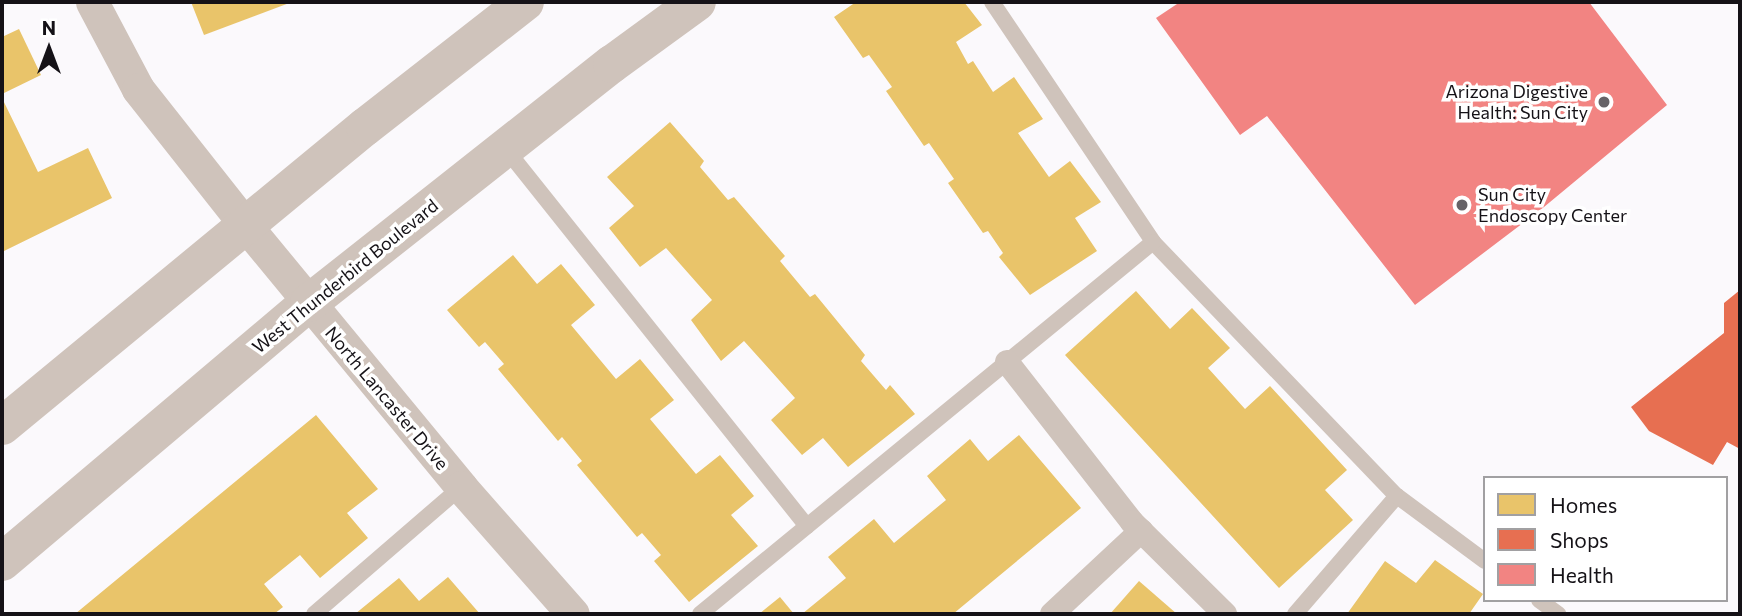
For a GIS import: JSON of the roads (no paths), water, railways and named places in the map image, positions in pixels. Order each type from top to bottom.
[{"type":"street","name":"North Lancaster Drive","points":[[92,2],[138,89],[247,227],[461,487],[573,614]]},
{"type":"street","points":[[2,426],[247,227],[414,86],[525,2]]},
{"type":"street","name":"West Thunderbird Boulevard","points":[[2,562],[309,303],[504,148],[697,2]]},
{"type":"street","points":[[1007,362],[1141,531],[1224,614]]},
{"type":"street","points":[[1052,614],[1141,531]]},
{"type":"lane","points":[[992,2],[1153,242],[1397,496],[1483,560]]},
{"type":"lane","points":[[504,148],[807,526]]},
{"type":"lane","points":[[700,614],[1153,242]]},
{"type":"lane","points":[[314,614],[461,487]]},
{"type":"lane","points":[[1295,614],[1397,496]]},
{"type":"lane","points":[[1542,602],[1558,614]]},
{"type":"place","name":"Arizona Digestive Health: Sun City","points":[[1604,102]]},
{"type":"place","name":"Sun City Endoscopy Center","points":[[1462,205]]}]
